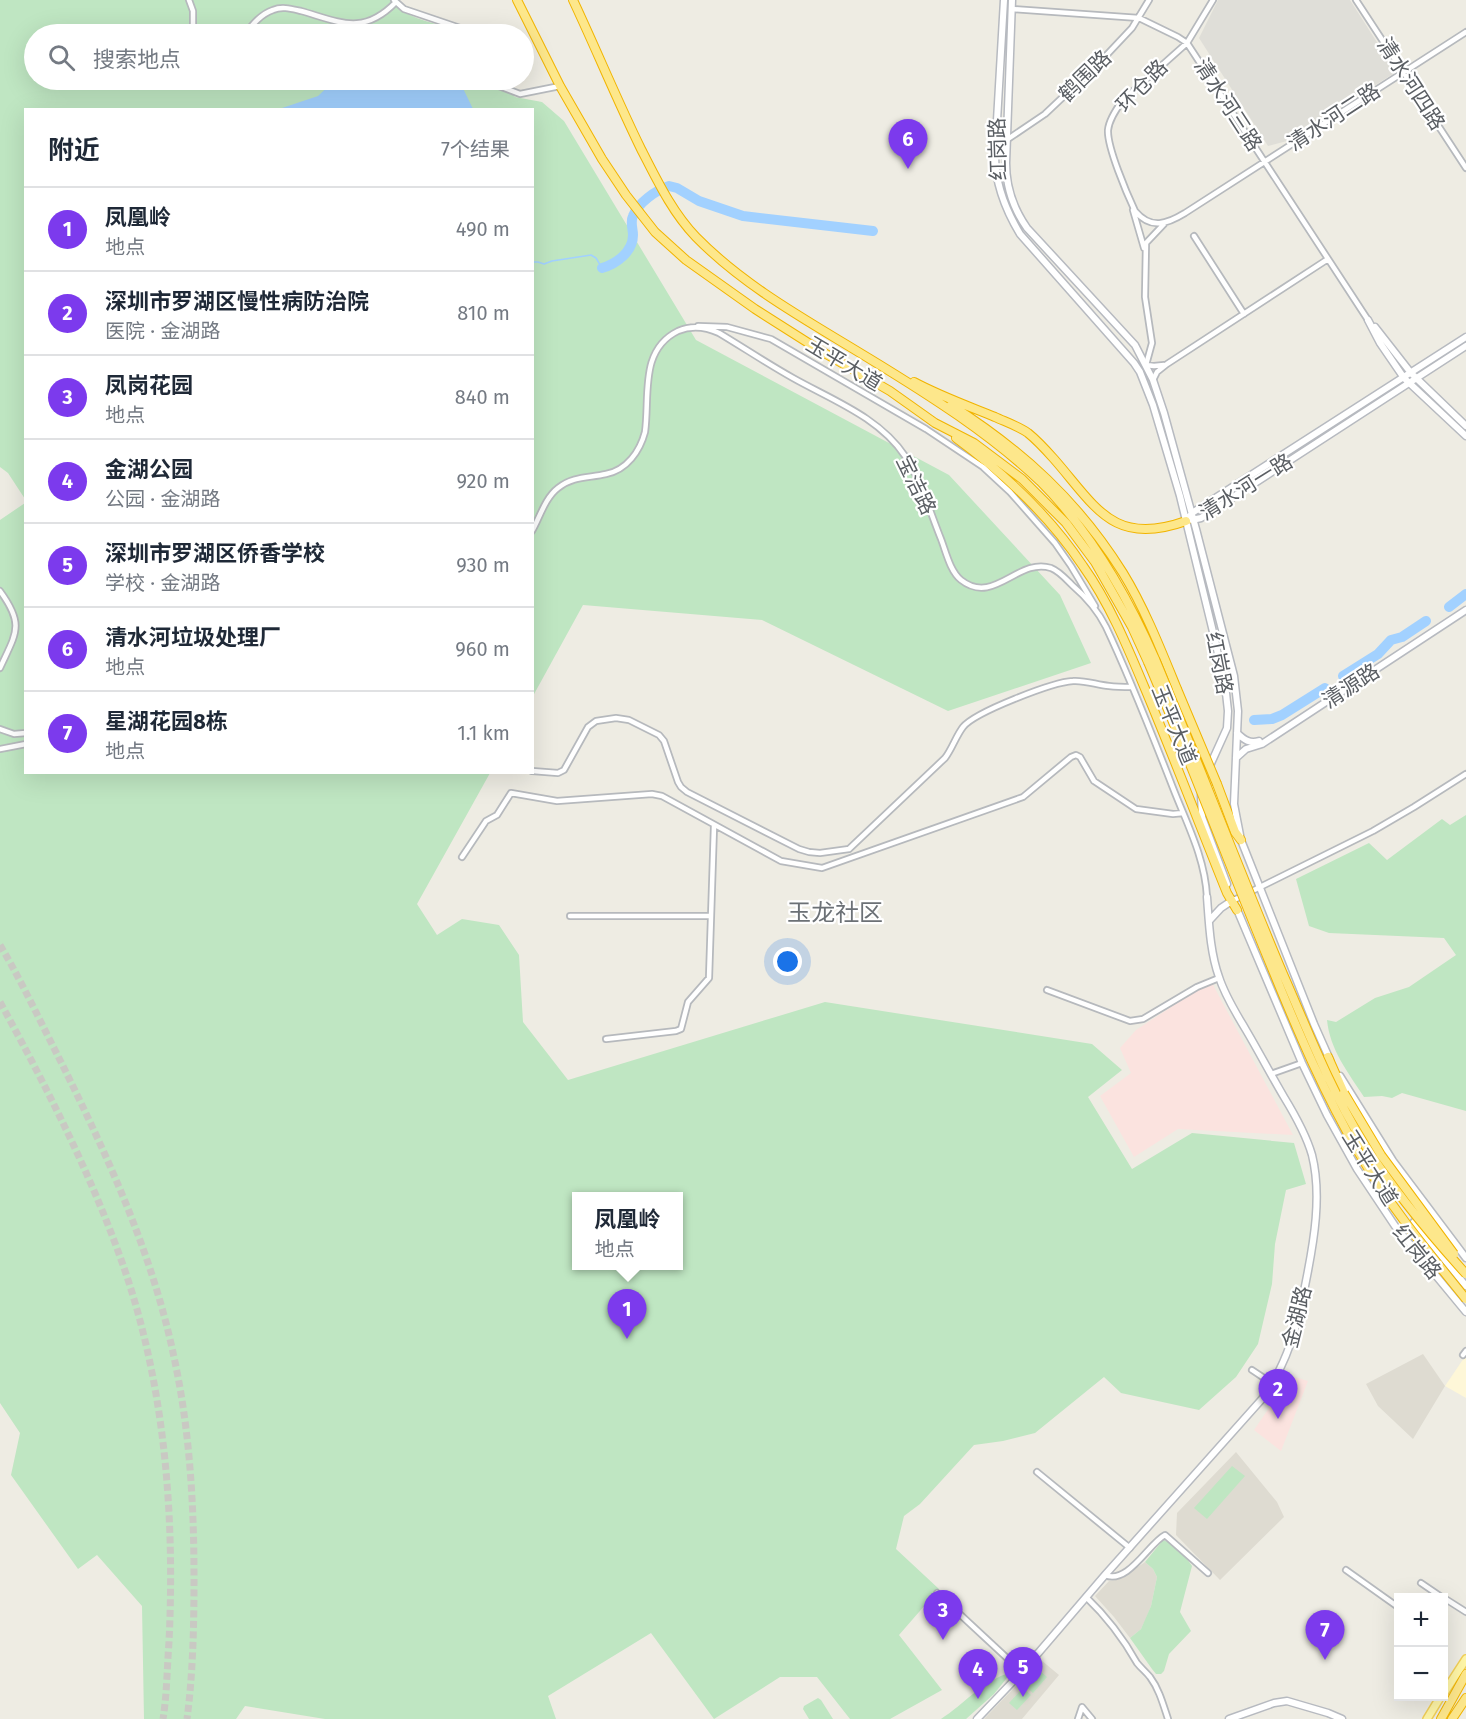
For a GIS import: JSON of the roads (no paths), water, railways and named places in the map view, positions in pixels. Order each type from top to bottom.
[{"type":"highway","points":[[517,0],[529,24]]},
{"type":"highway","name":"玉平大道","points":[[573,0],[658,184],[695,236],[718,257],[784,308],[871,360],[993,441],[1040,482],[1083,532],[1107,566],[1131,607],[1260,940],[1320,1082],[1375,1180],[1409,1228],[1466,1299]]},
{"type":"highway","points":[[534,34],[560,86]]},
{"type":"highway","name":"玉平大道","points":[[560,86],[602,159],[626,195],[655,232],[686,260],[755,309],[821,351],[890,391],[935,423],[974,443],[1004,464],[1037,493],[1066,524],[1095,562],[1151,661],[1197,759],[1267,936],[1330,1082],[1362,1141],[1378,1164],[1414,1212],[1466,1273]]},
{"type":"highway","points":[[871,360],[919,385],[1026,432],[1043,447],[1098,510],[1119,525],[1147,529],[1170,526],[1190,518]]},
{"type":"highway","points":[[919,385],[977,422],[1039,471],[1068,499],[1096,533],[1124,574],[1148,621],[1235,832],[1241,840]]},
{"type":"highway","points":[[935,423],[984,459],[1025,495],[1068,544],[1091,578],[1127,647],[1230,902],[1237,910]]},
{"type":"highway","points":[[1328,1057],[1344,1093],[1381,1155],[1443,1237],[1466,1273]]},
{"type":"highway","points":[[1441,1719],[1466,1674]]},
{"type":"highway","points":[[1452,1719],[1466,1698]]},
{"type":"main road","name":"红岗路","points":[[1004,0],[994,167],[999,189],[1008,213],[1020,234],[1112,336],[1140,372],[1190,518],[1228,703],[1227,728],[1204,780],[1200,797],[1201,810],[1230,902]]},
{"type":"main road","name":"红岗路","points":[[1012,0],[1007,182],[1022,221],[1135,345],[1153,380],[1164,413],[1190,518],[1234,676],[1237,700],[1234,804],[1241,840],[1328,1057],[1393,1161],[1466,1258]]},
{"type":"main road","points":[[996,123],[1003,119],[1008,125]]},
{"type":"main road","name":"清水河三路","points":[[1368,320],[1411,373],[1466,426]]},
{"type":"main road","name":"清水河三路","points":[[1368,320],[1380,343],[1406,380],[1466,436]]},
{"type":"main road","name":"清水河一路","points":[[1190,518],[1406,380],[1411,373],[1466,337]]},
{"type":"main road","name":"清水河一路","points":[[1406,380],[1417,378],[1466,346]]},
{"type":"main road","name":"清源路","points":[[1237,733],[1244,740],[1254,743],[1261,740],[1466,608]]},
{"type":"main road","name":"清源路","points":[[1236,758],[1246,749],[1262,744],[1466,608]]},
{"type":"main road","points":[[1207,897],[1212,902],[1230,902]]},
{"type":"main road","name":"金湖路","points":[[977,1719],[1022,1672],[1105,1575],[1251,1412],[1273,1384],[1286,1359],[1297,1326],[1314,1235],[1316,1202],[1314,1169],[1307,1140],[1232,1006],[1219,978],[1211,945],[1207,897]]},
{"type":"main road","points":[[1209,921],[1230,902]]},
{"type":"main road","name":"红岗路","points":[[1237,910],[1302,1063],[1357,1169],[1395,1226],[1466,1312]]},
{"type":"main road","points":[[1395,1226],[1402,1227],[1414,1222],[1421,1216],[1426,1206]]},
{"type":"main road","points":[[1414,1222],[1466,1286]]},
{"type":"main road","points":[[1448,1686],[1466,1659]]},
{"type":"main road","points":[[1229,1719],[1274,1703],[1287,1701],[1342,1719]]},
{"type":"main road","points":[[1427,1719],[1438,1701]]},
{"type":"main road","points":[[1239,1719],[1279,1705],[1335,1719]]},
{"type":"street","points":[[189,0],[193,11],[193,24]]},
{"type":"street","name":"鹤围路","points":[[1008,139],[1045,114],[1123,38],[1139,18],[1149,0]]},
{"type":"street","name":"环仓路","points":[[1164,224],[1155,224],[1139,216],[1128,196],[1109,138],[1108,127],[1123,100],[1187,43],[1213,0]]},
{"type":"street","name":"清水河四路","points":[[1356,0],[1466,168]]},
{"type":"street","points":[[351,24],[370,21],[386,12],[395,1],[404,9],[448,24]]},
{"type":"street","points":[[254,24],[262,15],[275,8],[288,8],[342,24]]},
{"type":"street","name":"清水河三路","points":[[1012,9],[1139,18],[1187,43],[1368,320]]},
{"type":"street","name":"清水河二路","points":[[1164,224],[1466,33]]},
{"type":"street","points":[[509,90],[520,94],[560,86]]},
{"type":"street","points":[[1128,196],[1145,250]]},
{"type":"street","points":[[1164,224],[1146,243],[1145,250],[1145,297],[1152,343],[1146,365],[1167,364]]},
{"type":"street","points":[[1194,236],[1244,314]]},
{"type":"street","points":[[1153,380],[1157,372],[1167,364],[1328,259]]},
{"type":"street","points":[[534,527],[549,498],[557,488],[574,479],[613,472],[626,464],[633,456],[645,432],[651,360],[669,337],[689,327],[710,325],[727,327],[771,339],[951,444],[983,467],[1010,492],[1055,543],[1100,616]]},
{"type":"street","name":"宝洁路","points":[[689,327],[719,333],[850,408],[881,431],[905,456],[923,492],[952,567],[963,581],[976,586],[989,587],[1029,568],[1050,568],[1083,595],[1100,616],[1117,650],[1203,864],[1207,897]]},
{"type":"street","points":[[0,591],[12,607],[16,628],[14,639],[0,668]]},
{"type":"street","points":[[534,771],[558,773],[564,770],[588,727],[596,722],[616,718],[629,720],[658,735],[664,741],[678,782],[687,792],[798,849],[820,853],[849,849],[945,758],[963,727],[972,719],[993,708],[1064,682],[1080,681],[1110,687],[1132,687]]},
{"type":"street","points":[[0,729],[10,734],[24,733]]},
{"type":"street","points":[[0,749],[24,744]]},
{"type":"street","points":[[462,857],[486,821],[497,815],[511,793],[557,801],[652,794],[662,796],[781,861],[822,868],[1023,797],[1076,755],[1080,757],[1095,781],[1136,809],[1173,814],[1183,813]]},
{"type":"street","points":[[1230,902],[1373,831],[1466,774]]},
{"type":"street","points":[[606,1039],[681,1029],[688,1002],[709,978],[714,826]]},
{"type":"street","points":[[570,916],[711,916]]},
{"type":"street","points":[[1047,990],[1130,1021],[1137,1021],[1197,987],[1219,978]]},
{"type":"street","points":[[1271,1074],[1302,1063]]},
{"type":"street","points":[[1252,1370],[1273,1384]]},
{"type":"street","points":[[1037,1472],[1130,1548]]},
{"type":"street","points":[[1105,1575],[1117,1576],[1132,1567],[1159,1538],[1165,1535],[1208,1573]]},
{"type":"street","points":[[1346,1570],[1394,1604]]},
{"type":"street","points":[[1420,1583],[1435,1593]]},
{"type":"street","points":[[937,1593],[1022,1672]]},
{"type":"street","points":[[1086,1597],[1128,1645],[1141,1668],[1153,1682],[1161,1697],[1167,1719]]},
{"type":"street","points":[[1448,1601],[1466,1612]]},
{"type":"street","points":[[1078,1719],[1082,1707],[1092,1719]]},
{"type":"water","points":[[324,90],[464,90],[473,108],[282,108],[318,96]]},
{"type":"waterway","points":[[602,268],[613,264],[630,247],[633,235],[632,218],[639,206],[653,194],[669,186],[699,201],[743,216],[873,231]]},
{"type":"waterway","points":[[534,262],[544,264],[591,255],[596,258],[602,268]]},
{"type":"waterway","points":[[1449,607],[1466,594]]},
{"type":"waterway","points":[[1343,676],[1378,654],[1391,640],[1402,637],[1426,621]]},
{"type":"waterway","points":[[1254,720],[1272,719],[1282,715],[1325,688]]},
{"type":"tunnel","points":[[0,945],[24,988],[96,1134],[128,1208],[166,1323],[180,1389],[188,1443],[192,1497],[193,1631],[187,1719]]},
{"type":"tunnel","points":[[0,1002],[51,1098],[97,1197],[123,1265],[149,1357],[164,1451],[170,1547],[169,1642],[163,1719]]},
{"type":"place","name":"清水河垃圾处理厂","points":[[908,169]]},
{"type":"place","name":"凤凰岭","points":[[627,1339]]},
{"type":"place","name":"深圳市罗湖区慢性病防治院","points":[[1278,1419]]},
{"type":"place","name":"凤岗花园","points":[[943,1640]]},
{"type":"place","name":"星湖花园8栋","points":[[1325,1660]]},
{"type":"place","name":"深圳市罗湖区侨香学校","points":[[1023,1697]]},
{"type":"place","name":"金湖公园","points":[[978,1699]]},
{"type":"district","name":"玉龙社区","points":[[835,913]]}]
